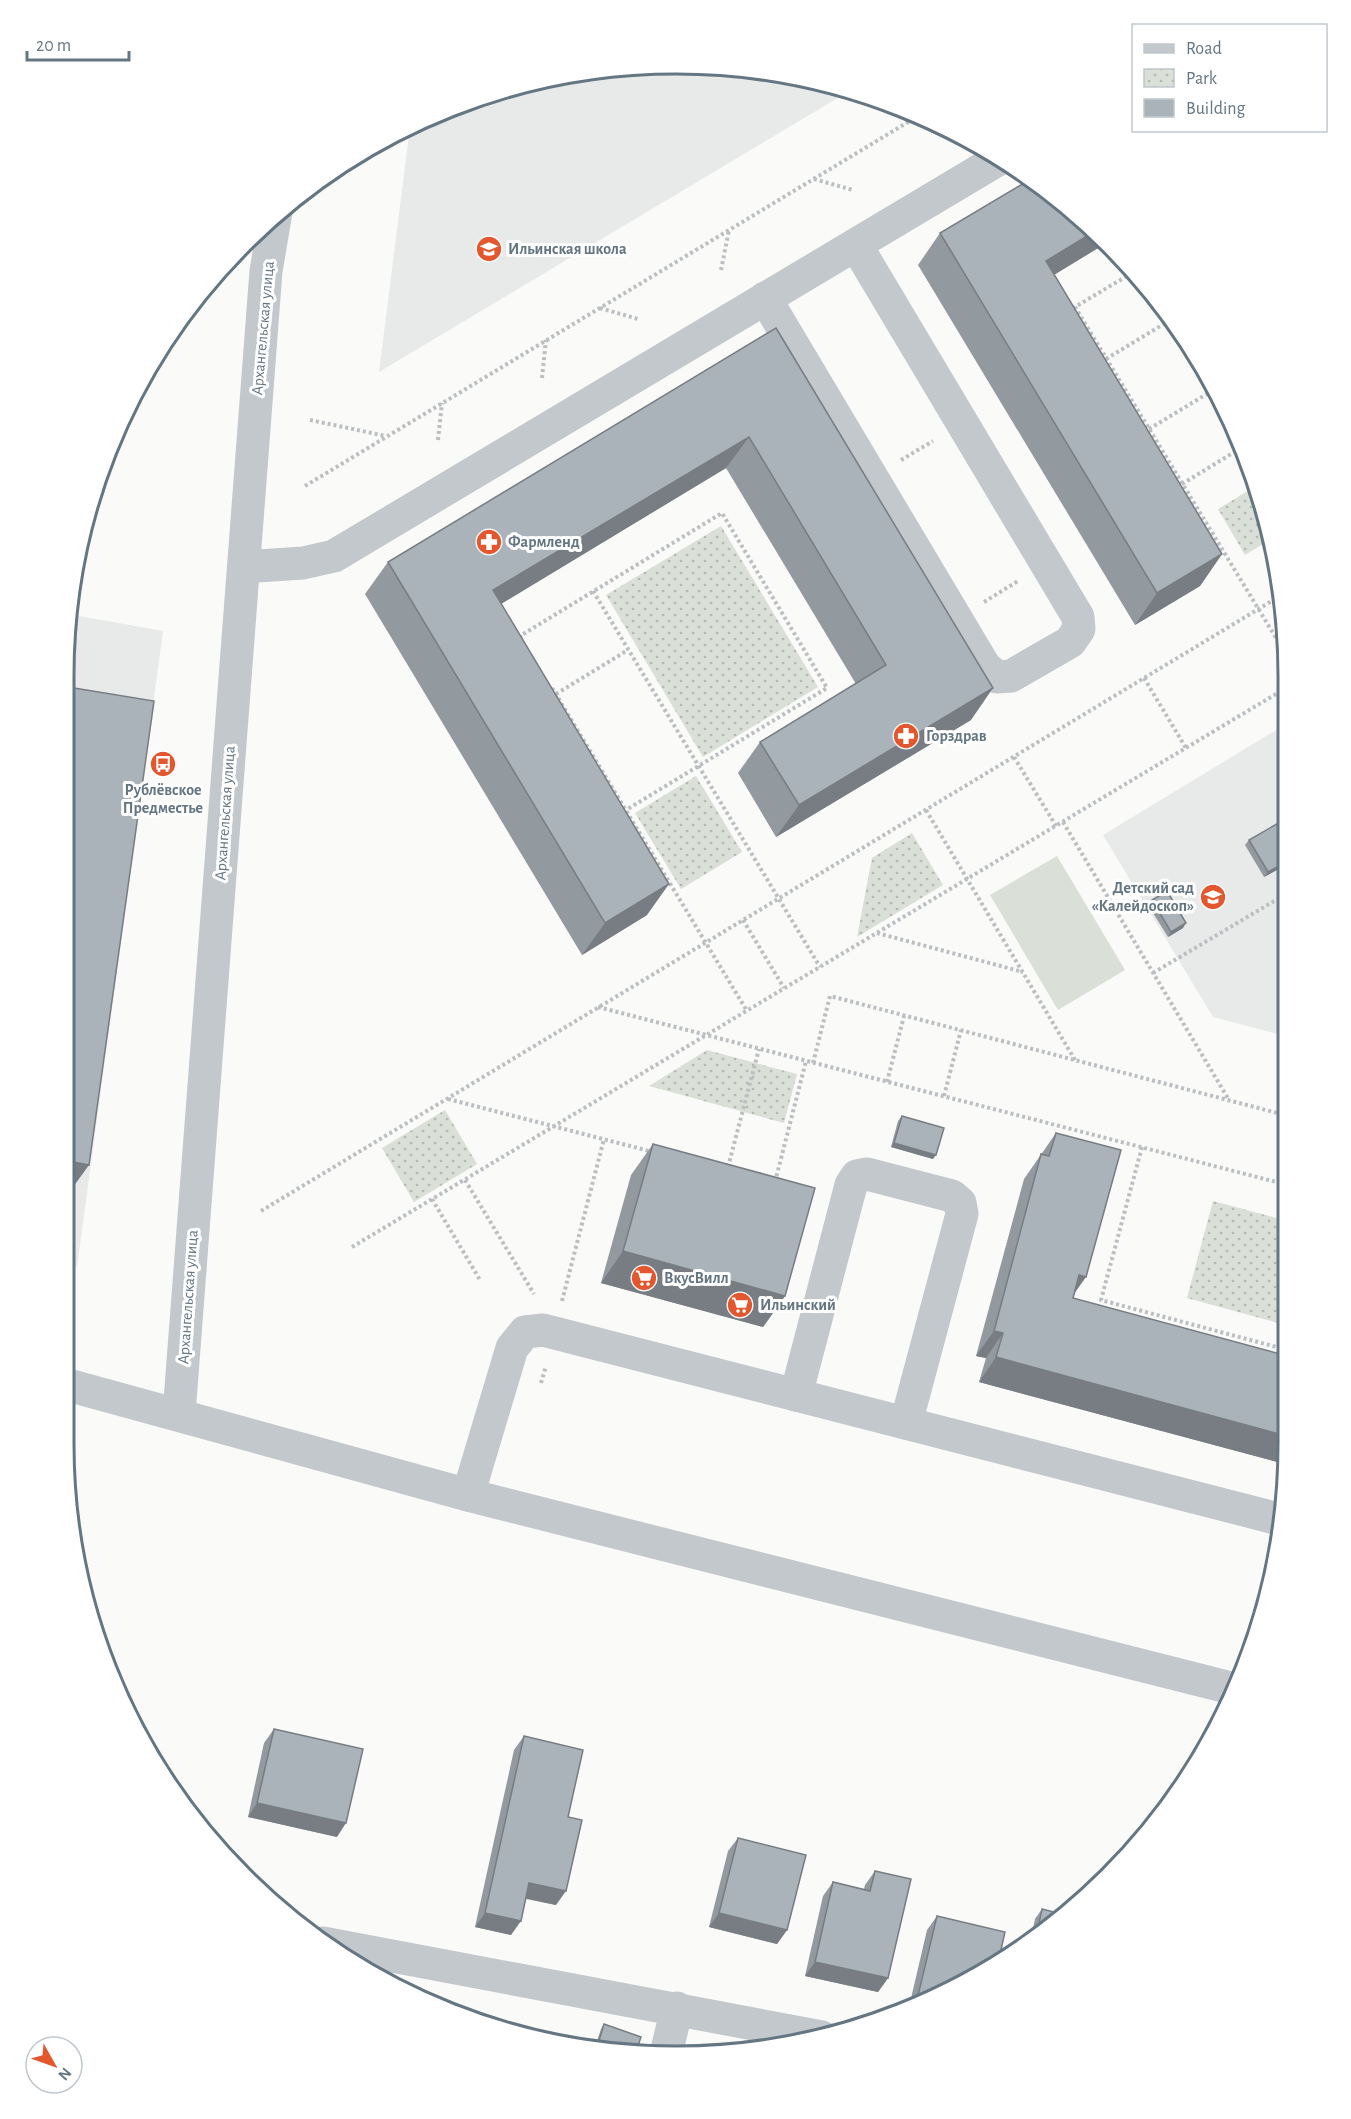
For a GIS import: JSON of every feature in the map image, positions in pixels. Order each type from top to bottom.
[{"type":"street","points":[[244,567],[303,563],[334,556],[991,164]]},
{"type":"street","name":"Архангельская улица","points":[[179,1414],[266,271],[273,228]]},
{"type":"street","points":[[765,298],[985,667],[997,677],[1011,676],[1070,642],[1079,629],[1078,617],[856,245]]},
{"type":"street","points":[[796,1395],[851,1185],[857,1176],[867,1174],[952,1196],[960,1203],[962,1214],[906,1423]]},
{"type":"street","points":[[468,1495],[512,1348],[525,1332],[543,1330],[1272,1517]]},
{"type":"street","points":[[74,1387],[468,1495],[1226,1687]]},
{"type":"street","points":[[350,1950],[677,2008],[799,2032]]},
{"type":"street","points":[[668,2046],[677,2008]]},
{"type":"path","points":[[305,486],[910,121]]},
{"type":"path","points":[[813,179],[854,190]]},
{"type":"path","points":[[721,270],[729,230]]},
{"type":"path","points":[[1126,277],[1075,307],[1276,638]]},
{"type":"path","points":[[600,308],[638,320]]},
{"type":"path","points":[[1106,358],[1164,324]]},
{"type":"path","points":[[542,378],[546,340]]},
{"type":"path","points":[[1149,429],[1207,394]]},
{"type":"path","points":[[438,440],[442,403]]},
{"type":"path","points":[[310,420],[387,436]]},
{"type":"path","points":[[899,461],[937,439]]},
{"type":"path","points":[[1182,484],[1235,452]]},
{"type":"path","points":[[526,645],[520,636],[722,513],[827,688],[626,810]]},
{"type":"path","points":[[975,607],[1021,579]]},
{"type":"path","points":[[593,591],[820,967]]},
{"type":"path","points":[[261,1211],[1272,601]]},
{"type":"path","points":[[556,694],[628,650]]},
{"type":"path","points":[[1144,678],[1186,748]]},
{"type":"path","points":[[550,684],[747,1011]]},
{"type":"path","points":[[352,1247],[1278,693]]},
{"type":"path","points":[[1014,757],[1056,826]]},
{"type":"path","points":[[926,810],[1076,1060]]},
{"type":"path","points":[[1063,822],[1229,1100]]},
{"type":"path","points":[[1153,973],[1278,899]]},
{"type":"path","points":[[743,920],[784,988]]},
{"type":"path","points":[[877,933],[1023,973]]},
{"type":"path","points":[[813,1063],[830,996],[1278,1113]]},
{"type":"path","points":[[598,1007],[1278,1182]]},
{"type":"path","points":[[886,1082],[904,1016]]},
{"type":"path","points":[[944,1096],[961,1030]]},
{"type":"path","points":[[728,1171],[759,1049]]},
{"type":"path","points":[[775,1183],[806,1061]]},
{"type":"path","points":[[447,1098],[660,1153]]},
{"type":"path","points":[[541,1383],[604,1139]]},
{"type":"path","points":[[1142,1147],[1101,1300],[1278,1347]]},
{"type":"path","points":[[716,1168],[737,1173]]},
{"type":"path","points":[[465,1180],[534,1294]]},
{"type":"path","points":[[765,1180],[785,1185]]},
{"type":"path","points":[[432,1199],[480,1280]]},
{"type":"shaded area","name":"Ильинская школа","points":[[636,75],[715,75],[754,79],[793,85],[840,97],[379,372],[409,136],[445,119],[520,94],[558,85]]},
{"type":"shaded area","points":[[77,616],[163,631],[77,1267],[74,1266],[74,676]]},
{"type":"shaded area","name":"Детский сад «Калейдоскоп»","points":[[1278,729],[1278,1034],[1213,1017],[1103,835]]},
{"type":"green space","points":[[1248,491],[1263,544],[1245,555],[1218,509]]},
{"type":"green space","points":[[721,526],[818,687],[703,757],[606,595]]},
{"type":"green space","points":[[696,776],[742,852],[681,889],[635,813]]},
{"type":"green space","points":[[912,833],[943,885],[857,937],[872,858]]},
{"type":"green space","points":[[1057,856],[1125,970],[1058,1010],[990,895]]},
{"type":"green space","points":[[707,1050],[797,1074],[784,1123],[649,1086]]},
{"type":"green space","points":[[445,1110],[477,1164],[414,1202],[382,1148]]},
{"type":"green space","points":[[1213,1201],[1278,1218],[1278,1323],[1187,1298]]},
{"type":"building","points":[[1023,184],[1086,236],[1046,261],[1222,554],[1157,593],[940,233]]},
{"type":"building","points":[[776,328],[993,688],[799,805],[760,742],[886,665],[749,437],[493,590],[669,884],[605,923],[388,562]]},
{"type":"building","points":[[74,688],[154,701],[89,1165],[74,1162]]},
{"type":"building","points":[[1278,823],[1278,866],[1268,872],[1249,840]]},
{"type":"building","points":[[1167,891],[1186,923],[1171,932],[1152,900]]},
{"type":"building","points":[[902,1116],[944,1128],[936,1155],[894,1143]]},
{"type":"building","points":[[1056,1133],[1121,1150],[1086,1277],[1079,1275],[1073,1298],[1278,1353],[1278,1434],[996,1357],[1003,1333],[994,1331],[1041,1154],[1049,1156]]},
{"type":"building","points":[[653,1144],[815,1188],[785,1296],[623,1251]]},
{"type":"building","points":[[274,1729],[363,1749],[346,1823],[257,1803]]},
{"type":"building","points":[[524,1736],[583,1750],[568,1817],[582,1820],[566,1891],[529,1883],[521,1921],[485,1913]]},
{"type":"building","points":[[738,1838],[806,1855],[787,1930],[719,1913]]},
{"type":"building","points":[[875,1871],[911,1879],[888,1978],[815,1962],[833,1882],[870,1891]]},
{"type":"building","points":[[1042,1909],[1053,1912],[1042,1921],[1039,1923]]},
{"type":"building","points":[[937,1916],[1005,1932],[1001,1950],[918,1994]]},
{"type":"building","points":[[604,2024],[641,2037],[639,2044],[599,2040]]},
{"type":"place","name":"Ильинская школа","points":[[489,249]]},
{"type":"place","name":"Фармленд","points":[[489,542]]},
{"type":"place","name":"Горздрав","points":[[906,736]]},
{"type":"place","name":"Рублёвское Предместье","points":[[163,764]]},
{"type":"place","name":"Детский сад «Калейдоскоп»","points":[[1213,897]]},
{"type":"place","name":"ВкусВилл","points":[[644,1278]]},
{"type":"place","name":"Ильинский","points":[[740,1305]]}]
